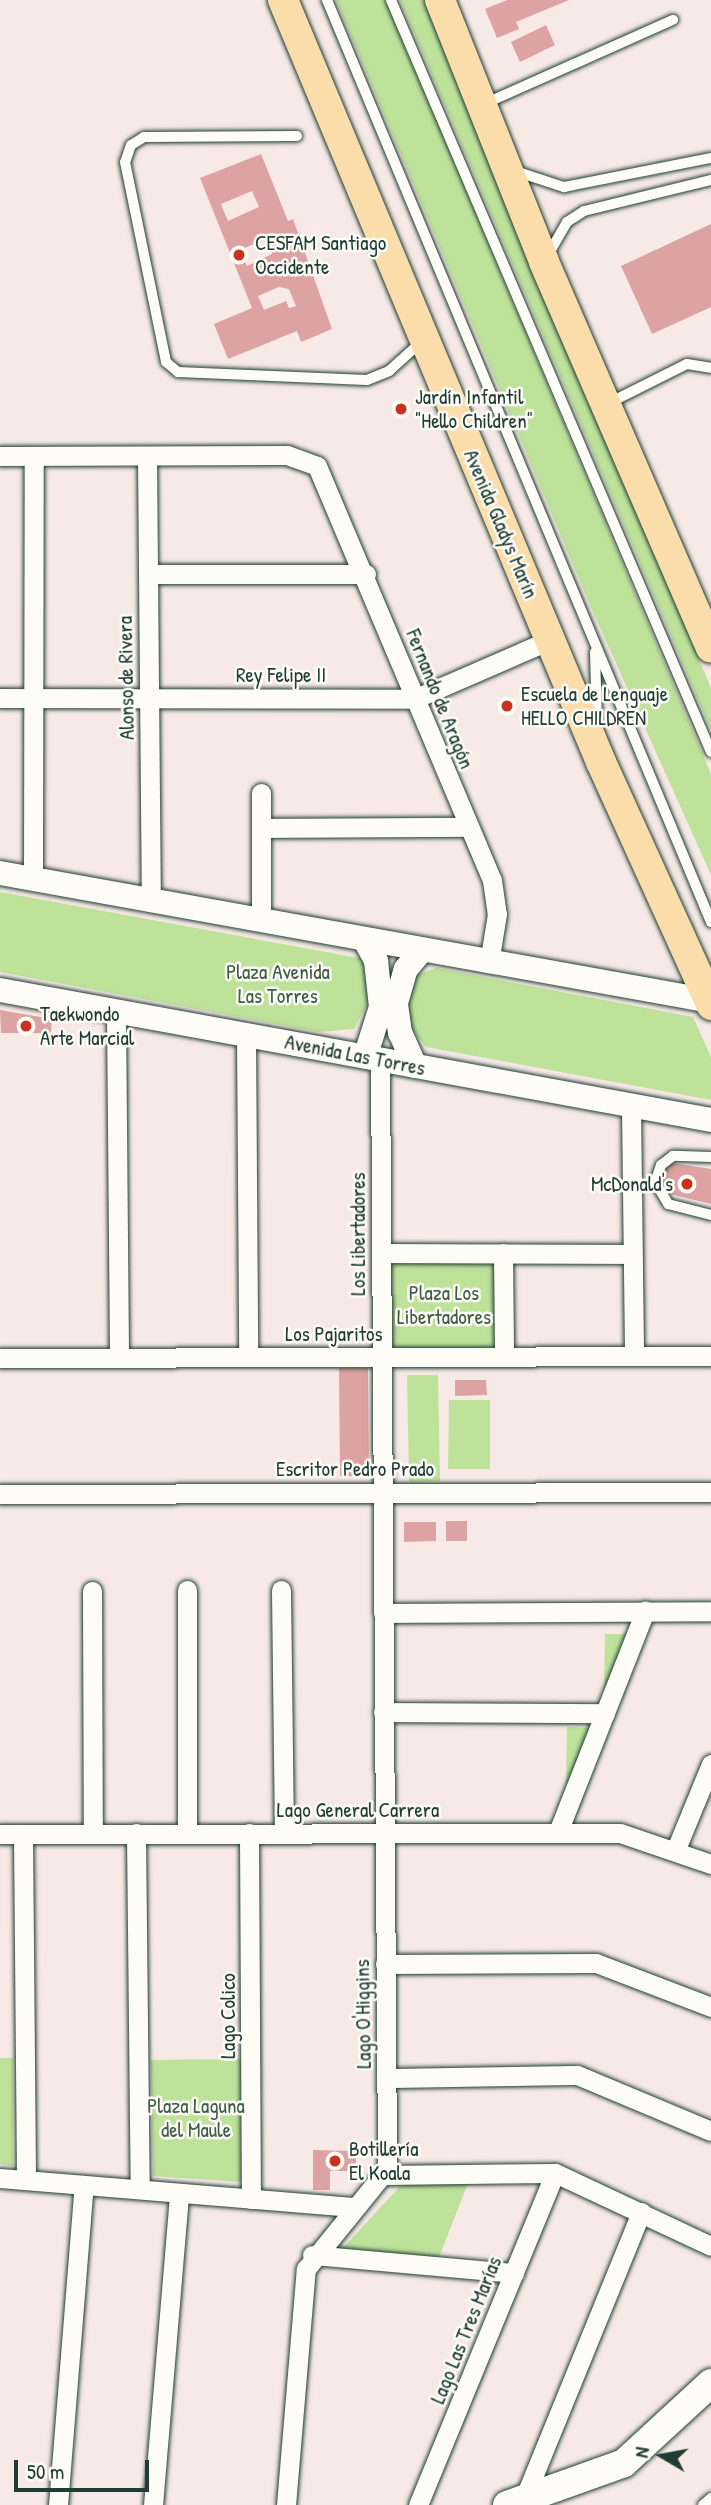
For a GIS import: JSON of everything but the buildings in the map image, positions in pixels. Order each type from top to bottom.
[{"type":"main road","name":"Avenida Gladys Marín","points":[[283,0],[601,762],[710,1002]]},
{"type":"main road","points":[[440,0],[510,169],[544,262],[711,647]]},
{"type":"main road","points":[[516,2502],[624,2463],[711,2383]]},
{"type":"street","name":"Fernando de Aragón","points":[[148,456],[287,455],[310,461],[327,479],[497,902],[489,963]]},
{"type":"street","points":[[0,456],[148,456]]},
{"type":"street","points":[[33,879],[34,456]]},
{"type":"street","name":"Alonso de Rivera","points":[[148,456],[151,901]]},
{"type":"street","points":[[148,574],[366,574]]},
{"type":"street","name":"Rey Felipe II","points":[[0,698],[414,699],[550,640]]},
{"type":"street","points":[[261,793],[261,921]]},
{"type":"street","points":[[261,828],[469,827]]},
{"type":"street","points":[[0,873],[710,1002]]},
{"type":"street","points":[[365,940],[376,961],[381,1007],[373,1059]]},
{"type":"street","points":[[415,1066],[400,1032],[397,1003],[405,969],[422,950]]},
{"type":"street","name":"Avenida Las Torres","points":[[0,990],[711,1120]]},
{"type":"street","points":[[116,1011],[119,1357]]},
{"type":"street","points":[[246,1035],[248,1357]]},
{"type":"street","name":"Los Libertadores","points":[[373,1059],[381,1253],[382,1492]]},
{"type":"street","points":[[631,1106],[634,1355]]},
{"type":"street","points":[[381,1253],[632,1254]]},
{"type":"street","points":[[503,1254],[504,1355]]},
{"type":"street","name":"Los Pajaritos","points":[[0,1358],[711,1356]]},
{"type":"street","name":"Lago O'Higgins","points":[[382,1492],[387,2078],[385,2175]]},
{"type":"street","name":"Escritor Pedro Prado","points":[[0,1494],[711,1492]]},
{"type":"street","points":[[187,1590],[187,1833]]},
{"type":"street","points":[[281,1590],[284,1833]]},
{"type":"street","points":[[92,1591],[93,1833]]},
{"type":"street","points":[[383,1613],[711,1611]]},
{"type":"street","points":[[558,1832],[645,1612]]},
{"type":"street","points":[[383,1712],[605,1713]]},
{"type":"street","points":[[676,1849],[711,1764]]},
{"type":"street","points":[[136,1833],[141,2189]]},
{"type":"street","name":"Lago Colico","points":[[249,1833],[251,2199]]},
{"type":"street","name":"Lago General Carrera","points":[[0,1834],[633,1834],[711,1864]]},
{"type":"street","points":[[23,1834],[26,2180]]},
{"type":"street","points":[[385,1964],[596,1964],[711,2007]]},
{"type":"street","points":[[387,2078],[577,2075],[711,2131]]},
{"type":"street","points":[[286,2505],[305,2274],[312,2255],[385,2175],[555,2173],[711,2246]]},
{"type":"street","name":"Lago Las Tres Marías","points":[[418,2505],[555,2173]]},
{"type":"street","points":[[0,2178],[356,2207]]},
{"type":"street","points":[[58,2505],[84,2185]]},
{"type":"street","points":[[153,2505],[179,2193]]},
{"type":"street","points":[[516,2502],[641,2212]]},
{"type":"street","points":[[312,2255],[514,2273]]},
{"type":"lane","points":[[327,0],[711,922]]},
{"type":"lane","points":[[391,0],[711,752]]},
{"type":"lane","points":[[483,104],[673,20]]},
{"type":"lane","points":[[297,136],[144,136],[131,145],[125,162],[166,362],[178,372],[367,380],[389,371],[425,339]]},
{"type":"lane","points":[[510,169],[564,187],[711,158]]},
{"type":"lane","points":[[544,262],[567,222],[584,211],[711,180]]},
{"type":"lane","points":[[606,405],[687,364],[711,368]]},
{"type":"lane","points":[[595,645],[601,762]]},
{"type":"lane","points":[[711,1157],[673,1156],[661,1165],[654,1182],[668,1204],[711,1215]]},
{"type":"lane","points":[[704,2505],[711,2498]]},
{"type":"green space","points":[[336,0],[386,0],[711,774],[711,875],[593,612]]},
{"type":"green space","points":[[400,0],[424,0],[711,688],[711,730]]},
{"type":"green space","name":"Plaza Avenida Las Torres","points":[[0,892],[364,959],[373,993],[354,1029],[318,1032],[0,972]]},
{"type":"green space","points":[[436,968],[693,1017],[711,1057],[711,1100],[426,1047],[403,1017],[416,975]]},
{"type":"green space","name":"Plaza Los Libertadores","points":[[494,1261],[500,1339],[493,1348],[397,1349],[389,1343],[390,1268],[395,1262]]},
{"type":"green space","points":[[407,1375],[438,1375],[440,1481],[409,1482]]},
{"type":"green space","points":[[449,1400],[490,1400],[490,1469],[448,1469]]},
{"type":"green space","points":[[605,1634],[631,1634],[604,1694]]},
{"type":"green space","points":[[567,1727],[592,1728],[566,1788]]},
{"type":"green space","points":[[0,2058],[13,2058],[13,2166],[0,2164]]},
{"type":"green space","name":"Plaza Laguna del Maule","points":[[241,2059],[241,2182],[153,2176],[151,2060]]},
{"type":"green space","points":[[403,2183],[468,2183],[438,2260],[341,2250]]},
{"type":"place","name":"CESFAM Santiago Occidente","points":[[239,255]]},
{"type":"place","name":"Jardín Infantil \"Hello Children\"","points":[[401,409]]},
{"type":"place","name":"Escuela de Lenguaje HELLO CHILDREN","points":[[507,706]]},
{"type":"place","name":"Taekwondo Arte Marcial","points":[[26,1026]]},
{"type":"place","name":"McDonald's","points":[[687,1184]]},
{"type":"place","name":"Botillería El Koala","points":[[335,2161]]}]
